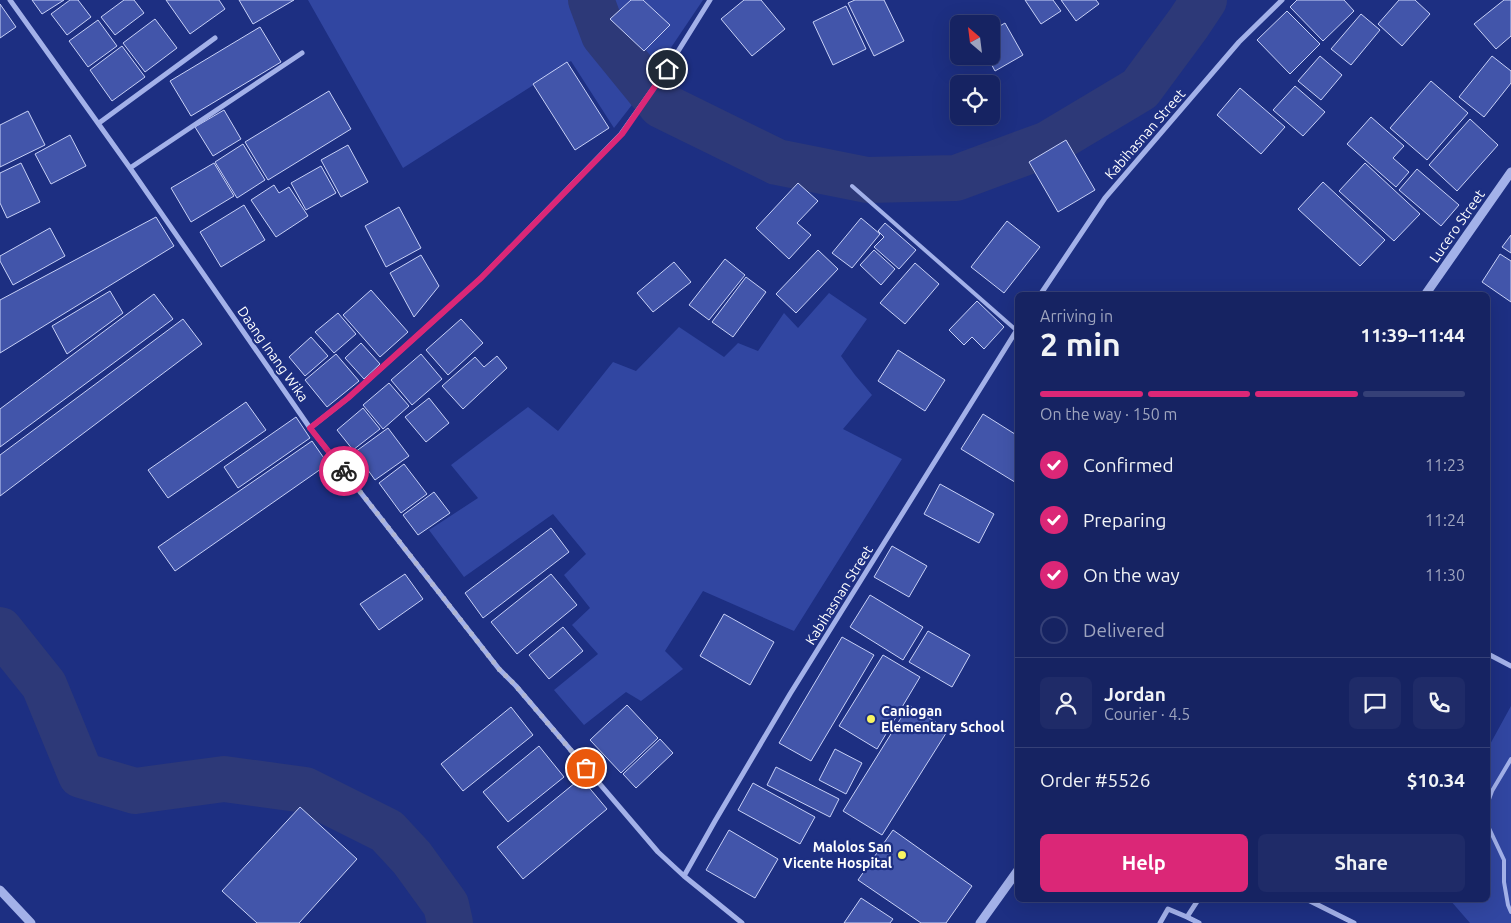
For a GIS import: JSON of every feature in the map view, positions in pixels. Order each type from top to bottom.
[{"type":"street","name":"Daang Inang Wika","points":[[10,0],[99,123],[310,428],[499,669],[516,686],[658,852],[684,876],[742,923]]},
{"type":"street","points":[[310,428],[348,398],[481,278],[622,134],[667,69],[710,0]]},
{"type":"street","name":"Kabihasnan Street","points":[[1042,292],[1105,198],[1239,42],[1282,0]]},
{"type":"street","points":[[99,123],[215,38]]},
{"type":"street","points":[[130,168],[302,53]]},
{"type":"street","name":"Lucero Street","points":[[1427,292],[1511,172]]},
{"type":"street","name":"Kabihasnan Street","points":[[684,876],[790,694],[1015,332]]},
{"type":"street","points":[[1490,655],[1511,666]]},
{"type":"street","points":[[980,923],[1015,874]]},
{"type":"street","points":[[0,890],[31,923]]},
{"type":"street","points":[[1187,917],[1197,902]]},
{"type":"street","points":[[1312,902],[1354,923]]},
{"type":"street","points":[[1160,923],[1168,909],[1199,923]]},
{"type":"lane","points":[[852,186],[1015,327]]},
{"type":"lane","points":[[1490,796],[1511,759]]},
{"type":"lane","points":[[1490,830],[1504,860],[1504,882],[1511,912]]},
{"type":"shaded area","points":[[308,0],[703,0],[635,101],[614,128],[571,61],[403,168]]},
{"type":"shaded area","points":[[829,293],[867,319],[841,356],[872,395],[843,429],[902,459],[794,631],[703,591],[665,651],[683,669],[641,701],[626,692],[584,725],[554,690],[598,654],[572,625],[590,608],[564,575],[586,554],[553,514],[464,577],[429,530],[478,498],[451,465],[528,407],[558,431],[613,362],[636,371],[679,327],[724,357],[738,343],[758,351],[784,313],[798,328]]},
{"type":"shaded area","points":[[1511,706],[1511,923],[1470,923],[1452,902],[1490,902],[1490,744]]},
{"type":"building","points":[[32,0],[64,0],[42,14]]},
{"type":"building","points":[[70,0],[78,0],[91,17],[67,35],[51,14]]},
{"type":"building","points":[[124,0],[134,0],[144,13],[115,35],[101,17]]},
{"type":"building","points":[[166,0],[219,0],[225,9],[190,34]]},
{"type":"building","points":[[239,0],[294,0],[253,24]]},
{"type":"building","points":[[631,0],[643,0],[670,25],[644,51],[610,19]]},
{"type":"building","points":[[744,0],[761,0],[785,29],[752,56],[721,19]]},
{"type":"building","points":[[855,0],[884,0],[904,41],[874,56],[848,3]]},
{"type":"building","points":[[1025,0],[1053,0],[1061,11],[1041,24]]},
{"type":"building","points":[[1061,0],[1096,0],[1099,4],[1076,21]]},
{"type":"building","points":[[1297,0],[1344,0],[1354,11],[1323,41],[1290,7]]},
{"type":"building","points":[[1399,0],[1415,0],[1430,14],[1402,46],[1378,24]]},
{"type":"building","points":[[1504,0],[1511,0],[1511,36],[1496,49],[1474,24]]},
{"type":"building","points":[[0,4],[16,27],[0,38]]},
{"type":"building","points":[[846,6],[866,49],[833,65],[813,22]]},
{"type":"building","points":[[1287,11],[1320,44],[1290,74],[1257,40]]},
{"type":"building","points":[[1361,14],[1380,30],[1351,65],[1331,49]]},
{"type":"building","points":[[155,19],[177,48],[145,72],[123,43]]},
{"type":"building","points":[[98,20],[117,46],[88,67],[69,41]]},
{"type":"building","points":[[1005,23],[1023,55],[995,71],[992,65],[1000,65],[1000,26]]},
{"type":"building","points":[[260,27],[281,62],[191,116],[170,81]]},
{"type":"building","points":[[122,46],[145,77],[112,101],[90,70]]},
{"type":"building","points":[[1320,56],[1342,75],[1321,100],[1298,81]]},
{"type":"building","points":[[1492,56],[1511,71],[1511,83],[1484,117],[1459,97]]},
{"type":"building","points":[[567,62],[609,128],[575,150],[533,84]]},
{"type":"building","points":[[1431,81],[1468,113],[1427,160],[1390,128]]},
{"type":"building","points":[[1295,86],[1325,112],[1303,136],[1273,110]]},
{"type":"building","points":[[1240,88],[1285,127],[1261,154],[1217,115]]},
{"type":"building","points":[[329,91],[351,129],[268,180],[245,142]]},
{"type":"building","points":[[224,110],[241,139],[213,156],[195,127]]},
{"type":"building","points":[[28,111],[45,145],[0,167],[0,125]]},
{"type":"building","points":[[1371,117],[1404,146],[1393,158],[1409,172],[1396,187],[1347,144]]},
{"type":"building","points":[[1470,119],[1498,145],[1457,191],[1429,165]]},
{"type":"building","points":[[70,135],[86,166],[51,184],[35,154]]},
{"type":"building","points":[[1066,140],[1095,190],[1058,212],[1029,162]]},
{"type":"building","points":[[243,144],[265,180],[237,198],[215,162]]},
{"type":"building","points":[[348,145],[368,182],[341,197],[321,160]]},
{"type":"building","points":[[21,163],[40,202],[7,218],[0,203],[0,173]]},
{"type":"building","points":[[214,163],[234,196],[191,222],[171,188]]},
{"type":"building","points":[[1365,163],[1420,214],[1394,241],[1339,191]]},
{"type":"building","points":[[321,166],[336,193],[306,210],[291,183]]},
{"type":"building","points":[[1417,169],[1459,205],[1441,226],[1399,190]]},
{"type":"building","points":[[1323,182],[1385,240],[1360,266],[1298,209]]},
{"type":"building","points":[[798,183],[818,201],[797,223],[811,235],[789,259],[756,228]]},
{"type":"building","points":[[274,185],[279,193],[289,187],[308,216],[276,237],[251,200]]},
{"type":"building","points":[[244,205],[265,240],[221,267],[200,232]]},
{"type":"building","points":[[399,207],[421,248],[386,267],[365,226]]},
{"type":"building","points":[[156,217],[174,246],[0,353],[0,300]]},
{"type":"building","points":[[861,218],[880,234],[852,268],[832,253]]},
{"type":"building","points":[[1007,221],[1040,247],[1004,293],[971,267]]},
{"type":"building","points":[[885,223],[916,250],[899,269],[874,247],[884,237],[878,231]]},
{"type":"building","points":[[50,228],[65,256],[13,285],[0,261],[0,256]]},
{"type":"building","points":[[1511,235],[1511,253],[1502,247]]},
{"type":"building","points":[[818,250],[838,269],[796,313],[776,294]]},
{"type":"building","points":[[874,250],[895,269],[881,285],[860,265]]},
{"type":"building","points":[[1500,254],[1511,261],[1511,302],[1482,282]]},
{"type":"building","points":[[421,255],[439,286],[414,317],[390,273]]},
{"type":"building","points":[[725,259],[745,275],[709,320],[689,305]]},
{"type":"building","points":[[674,262],[691,282],[653,312],[637,293]]},
{"type":"building","points":[[915,263],[939,284],[905,324],[880,303]]},
{"type":"building","points":[[746,277],[766,292],[733,337],[712,322]]},
{"type":"building","points":[[371,290],[408,332],[380,357],[343,315]]},
{"type":"building","points":[[110,291],[123,313],[67,354],[52,326]]},
{"type":"building","points":[[154,294],[173,319],[0,447],[0,409]]},
{"type":"building","points":[[977,301],[1004,327],[984,349],[972,337],[964,345],[949,330]]},
{"type":"building","points":[[338,313],[356,334],[334,353],[315,332]]},
{"type":"building","points":[[183,319],[202,344],[0,496],[0,455]]},
{"type":"building","points":[[461,319],[483,343],[448,375],[426,350]]},
{"type":"building","points":[[311,337],[328,356],[305,376],[289,357]]},
{"type":"building","points":[[361,343],[380,364],[364,379],[345,358]]},
{"type":"building","points":[[898,350],[945,380],[925,411],[878,381]]},
{"type":"building","points":[[336,354],[359,381],[327,407],[305,380]]},
{"type":"building","points":[[421,354],[442,379],[412,405],[391,380]]},
{"type":"building","points":[[497,356],[507,368],[463,409],[442,386],[475,357],[484,367]]},
{"type":"building","points":[[389,383],[409,406],[383,429],[363,405]]},
{"type":"building","points":[[429,398],[449,423],[426,442],[405,417]]},
{"type":"building","points":[[246,402],[266,430],[168,498],[148,470]]},
{"type":"building","points":[[363,408],[380,429],[353,450],[337,430]]},
{"type":"building","points":[[983,414],[1015,434],[1015,482],[961,449]]},
{"type":"building","points":[[296,417],[310,438],[238,488],[224,467]]},
{"type":"building","points":[[388,428],[409,456],[375,480],[355,452]]},
{"type":"building","points":[[312,441],[328,464],[175,571],[158,547]]},
{"type":"building","points":[[404,464],[427,494],[401,513],[379,483]]},
{"type":"building","points":[[940,484],[994,514],[979,543],[924,514]]},
{"type":"building","points":[[434,492],[450,513],[418,535],[403,515]]},
{"type":"building","points":[[551,528],[569,552],[483,618],[465,593]]},
{"type":"building","points":[[892,546],[927,566],[909,597],[874,577]]},
{"type":"building","points":[[405,574],[423,599],[379,630],[360,604]]},
{"type":"building","points":[[551,574],[577,605],[517,654],[491,622]]},
{"type":"building","points":[[870,595],[923,627],[903,660],[850,627]]},
{"type":"building","points":[[724,614],[774,642],[750,685],[700,656]]},
{"type":"building","points":[[563,627],[583,651],[549,679],[529,655]]},
{"type":"building","points":[[928,631],[970,655],[952,687],[909,662]]},
{"type":"building","points":[[842,637],[874,655],[811,761],[779,743]]},
{"type":"building","points":[[883,655],[920,677],[877,749],[839,726]]},
{"type":"building","points":[[627,705],[658,738],[621,773],[590,740]]},
{"type":"building","points":[[909,705],[948,730],[882,835],[843,811]]},
{"type":"building","points":[[511,707],[533,735],[463,791],[441,764]]},
{"type":"building","points":[[660,739],[673,753],[636,788],[623,774]]},
{"type":"building","points":[[539,746],[564,777],[508,822],[483,792]]},
{"type":"building","points":[[835,749],[862,763],[846,794],[819,780]]},
{"type":"building","points":[[776,767],[839,799],[830,817],[767,785]]},
{"type":"building","points":[[581,778],[607,809],[523,879],[497,847]]},
{"type":"building","points":[[753,783],[815,817],[800,844],[738,810]]},
{"type":"building","points":[[300,807],[357,859],[299,923],[257,923],[222,891]]},
{"type":"building","points":[[729,830],[778,859],[755,898],[706,870]]},
{"type":"building","name":"Malolos San Vicente Hospital","points":[[893,830],[972,886],[946,923],[921,923],[858,880]]},
{"type":"building","points":[[861,898],[893,919],[890,923],[844,923]]},
{"type":"waterway","points":[[591,0],[604,35],[661,105],[777,162],[867,180],[956,178],[1048,144],[1140,89],[1204,0]]},
{"type":"waterway","points":[[0,630],[44,685],[81,775],[135,791],[224,779],[305,790],[387,831],[412,858],[446,905],[450,923]]},
{"type":"way so far","points":[[344,471],[499,669],[516,686],[586,768]]},
{"type":"place","name":"Caniogan Elementary School","points":[[871,719]]},
{"type":"place","name":"Malolos San Vicente Hospital","points":[[902,855]]},
{"type":"route","points":[[344,471],[310,428],[348,398],[481,278],[622,134],[667,69]]}]
